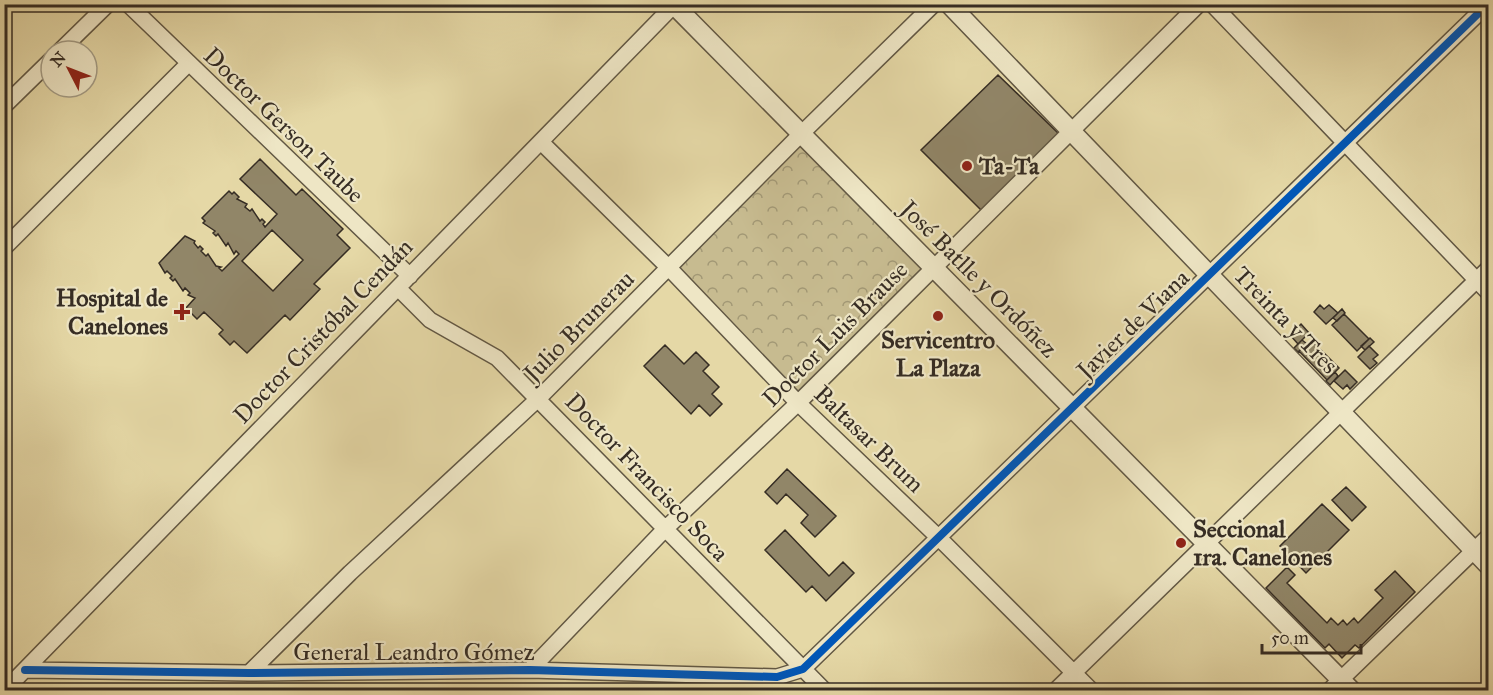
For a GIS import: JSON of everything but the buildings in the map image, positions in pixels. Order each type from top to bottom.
[{"type":"street","points":[[72,39],[108,4]]},
{"type":"street","name":"Doctor Gerson Taube","points":[[128,4],[410,276]]},
{"type":"street","name":"Julio Brunerau","points":[[249,673],[350,573],[539,398],[800,135],[934,4]]},
{"type":"street","name":"Treinta y Tres","points":[[949,4],[1488,565]]},
{"type":"street","name":"Doctor Luis Brause","points":[[530,670],[665,529],[798,402],[1199,4]]},
{"type":"street","points":[[1212,4],[1488,292]]},
{"type":"street","name":"José Batlle y Ordóñez","points":[[674,5],[800,135],[1075,408],[1206,542],[1341,687]]},
{"type":"street","name":"Doctor Cristóbal Cendán","points":[[5,690],[674,5]]},
{"type":"street","name":"Javier de Viana","points":[[803,669],[1075,408],[1483,10]]},
{"type":"street","points":[[4,248],[188,64]]},
{"type":"street","points":[[4,106],[39,72]]},
{"type":"street","name":"Baltasar Brum","points":[[541,142],[669,268],[798,402],[938,537],[1091,690]]},
{"type":"street","points":[[1056,690],[1488,269]]},
{"type":"street","name":"Doctor Francisco Soca","points":[[398,288],[430,320],[497,358],[539,398],[824,690]]},
{"type":"street","points":[[1341,687],[1488,537]]},
{"type":"street","name":"General Leandro Gómez","points":[[25,670],[249,673],[530,670],[777,677],[803,669]]},
{"type":"green space","points":[[800,144],[925,270],[800,394],[674,268]]},
{"type":"cycle path","points":[[25,670],[249,673],[530,670],[777,677],[803,669],[1488,4]]},
{"type":"place","name":"Ta-Ta","points":[[967,166]]},
{"type":"place","name":"Hospital de Canelones","points":[[182,312]]},
{"type":"place","name":"Servicentro La Plaza","points":[[938,316]]},
{"type":"place","name":"Seccional 1ra. Canelones","points":[[1181,543]]}]
